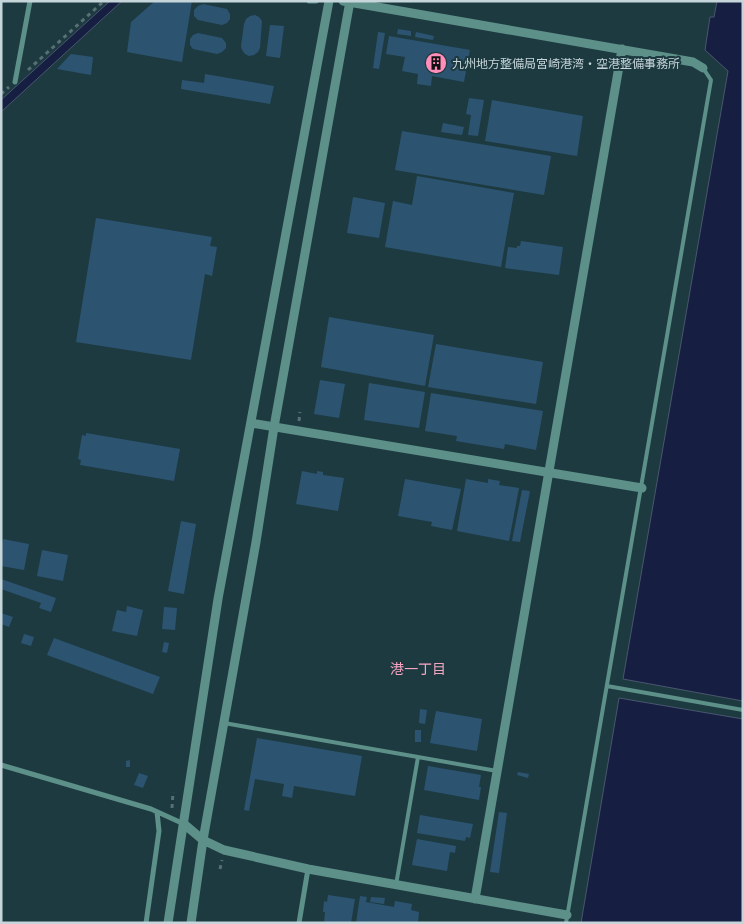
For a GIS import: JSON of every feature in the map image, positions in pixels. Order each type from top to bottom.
[{"type":"street","points":[[15,82],[30,1]]},
{"type":"street","points":[[309,1],[316,1]]},
{"type":"street","points":[[168,923],[218,599],[329,1]]},
{"type":"street","points":[[191,923],[203,840],[256,542],[347,2],[693,62],[703,68]]},
{"type":"street","points":[[475,899],[622,49]]},
{"type":"street","points":[[251,423],[642,488]]},
{"type":"street","points":[[1,765],[157,812],[184,824],[203,840],[224,850],[308,869],[475,899],[567,919]]},
{"type":"street","points":[[146,923],[159,831],[157,812]]},
{"type":"street","points":[[299,923],[308,869]]},
{"type":"lane","points":[[567,919],[711,80],[703,68]]},
{"type":"lane","points":[[607,686],[743,710]]},
{"type":"lane","points":[[224,723],[497,771]]},
{"type":"lane","points":[[396,885],[418,757]]},
{"type":"path","points":[[1,94],[104,1]]},
{"type":"water","points":[[110,1],[122,1],[1,112],[1,100]]},
{"type":"water","points":[[717,1],[743,1],[743,701],[623,679],[728,71],[705,50],[710,17],[714,17]]},
{"type":"water","points":[[619,698],[743,719],[743,923],[581,923]]},
{"type":"building","points":[[155,1],[192,1],[182,62],[127,52],[131,22]]},
{"type":"building","points":[[203,4],[227,9],[230,19],[222,25],[198,20],[194,16],[194,10]]},
{"type":"building","points":[[255,15],[262,21],[260,48],[254,55],[249,56],[245,54],[241,46],[244,24],[246,19]]},
{"type":"building","points":[[270,25],[284,26],[280,58],[266,56]]},
{"type":"building","points":[[398,29],[411,31],[411,36],[397,34]]},
{"type":"building","points":[[378,32],[385,33],[379,69],[373,68]]},
{"type":"building","points":[[416,32],[434,36],[433,40],[415,37]]},
{"type":"building","points":[[198,33],[222,38],[226,43],[226,48],[217,54],[193,49],[190,45],[190,39]]},
{"type":"building","name":"九州地方整備局宮崎港湾・空港整備事務所","points":[[389,36],[470,50],[464,82],[432,76],[431,86],[417,84],[418,74],[402,71],[405,57],[386,54]]},
{"type":"building","points":[[71,54],[93,57],[91,75],[57,69]]},
{"type":"building","points":[[205,74],[274,86],[270,104],[181,89],[182,80],[204,83]]},
{"type":"building","points":[[469,98],[484,100],[478,136],[468,135],[471,115],[466,114]]},
{"type":"building","points":[[492,100],[583,116],[577,156],[485,141]]},
{"type":"building","points":[[443,123],[464,127],[462,135],[441,132]]},
{"type":"building","points":[[402,131],[551,156],[544,195],[395,170]]},
{"type":"building","points":[[417,176],[514,193],[501,267],[385,247],[393,201],[412,205]]},
{"type":"building","points":[[353,197],[385,203],[379,238],[347,233]]},
{"type":"building","points":[[96,218],[212,237],[210,246],[217,247],[212,276],[205,274],[191,360],[76,342]]},
{"type":"building","points":[[521,241],[563,247],[559,275],[505,268],[508,247],[517,248],[517,246],[520,246]]},
{"type":"building","points":[[329,317],[434,335],[425,386],[321,367]]},
{"type":"building","points":[[436,344],[543,362],[536,404],[428,387]]},
{"type":"building","points":[[320,380],[345,384],[339,418],[314,414]]},
{"type":"building","points":[[369,383],[425,392],[419,428],[364,420]]},
{"type":"building","points":[[431,393],[543,411],[536,450],[505,444],[504,449],[456,441],[457,436],[425,431]]},
{"type":"building","points":[[86,433],[180,449],[174,481],[80,465],[81,460],[78,459],[82,435],[86,436]]},
{"type":"building","points":[[302,471],[317,474],[317,471],[323,472],[323,475],[344,478],[338,511],[296,504]]},
{"type":"building","points":[[405,479],[461,489],[452,530],[431,526],[432,522],[398,516]]},
{"type":"building","points":[[466,479],[488,483],[488,479],[500,481],[499,485],[519,488],[509,541],[457,531]]},
{"type":"building","points":[[522,490],[530,491],[520,542],[512,541]]},
{"type":"building","points":[[181,521],[196,524],[184,594],[168,591]]},
{"type":"building","points":[[3,539],[29,544],[24,570],[1,566]]},
{"type":"building","points":[[42,550],[68,555],[63,581],[37,576]]},
{"type":"building","points":[[1,579],[56,598],[51,612],[39,608],[41,603],[1,589]]},
{"type":"building","points":[[127,606],[143,610],[137,636],[112,631],[117,610],[126,612]]},
{"type":"building","points":[[164,607],[177,608],[175,630],[162,629]]},
{"type":"building","points":[[1,613],[13,617],[9,627],[1,624]]},
{"type":"building","points":[[24,634],[34,637],[31,646],[21,643]]},
{"type":"building","points":[[54,638],[160,677],[153,694],[47,655]]},
{"type":"building","points":[[164,642],[169,643],[167,653],[162,652]]},
{"type":"building","points":[[420,709],[427,710],[425,724],[419,723]]},
{"type":"building","points":[[436,711],[482,719],[477,751],[430,743]]},
{"type":"building","points":[[415,730],[421,730],[421,742],[415,742]]},
{"type":"building","points":[[257,738],[362,756],[355,796],[294,786],[292,798],[282,796],[284,784],[255,779],[249,811],[244,810]]},
{"type":"building","points":[[130,760],[130,767],[126,767],[126,761]]},
{"type":"building","points":[[428,766],[481,775],[479,800],[424,790]]},
{"type":"building","points":[[518,772],[529,774],[528,778],[517,775]]},
{"type":"building","points":[[139,773],[148,776],[143,788],[134,785]]},
{"type":"building","points":[[499,812],[507,813],[499,873],[490,872]]},
{"type":"building","points":[[420,815],[473,824],[470,838],[466,837],[465,841],[417,833]]},
{"type":"building","points":[[417,839],[456,846],[455,853],[450,852],[447,871],[412,865]]},
{"type":"building","points":[[328,895],[355,899],[351,923],[324,923],[324,901],[327,902]]},
{"type":"building","points":[[360,896],[367,897],[366,902],[394,907],[395,901],[412,904],[411,910],[419,912],[418,923],[356,923]]},
{"type":"building","points":[[371,897],[385,898],[384,904],[370,902]]},
{"type":"place","name":"九州地方整備局宮崎港湾・空港整備事務所","points":[[436,63]]},
{"type":"district","name":"港一丁目","points":[[418,669]]}]
